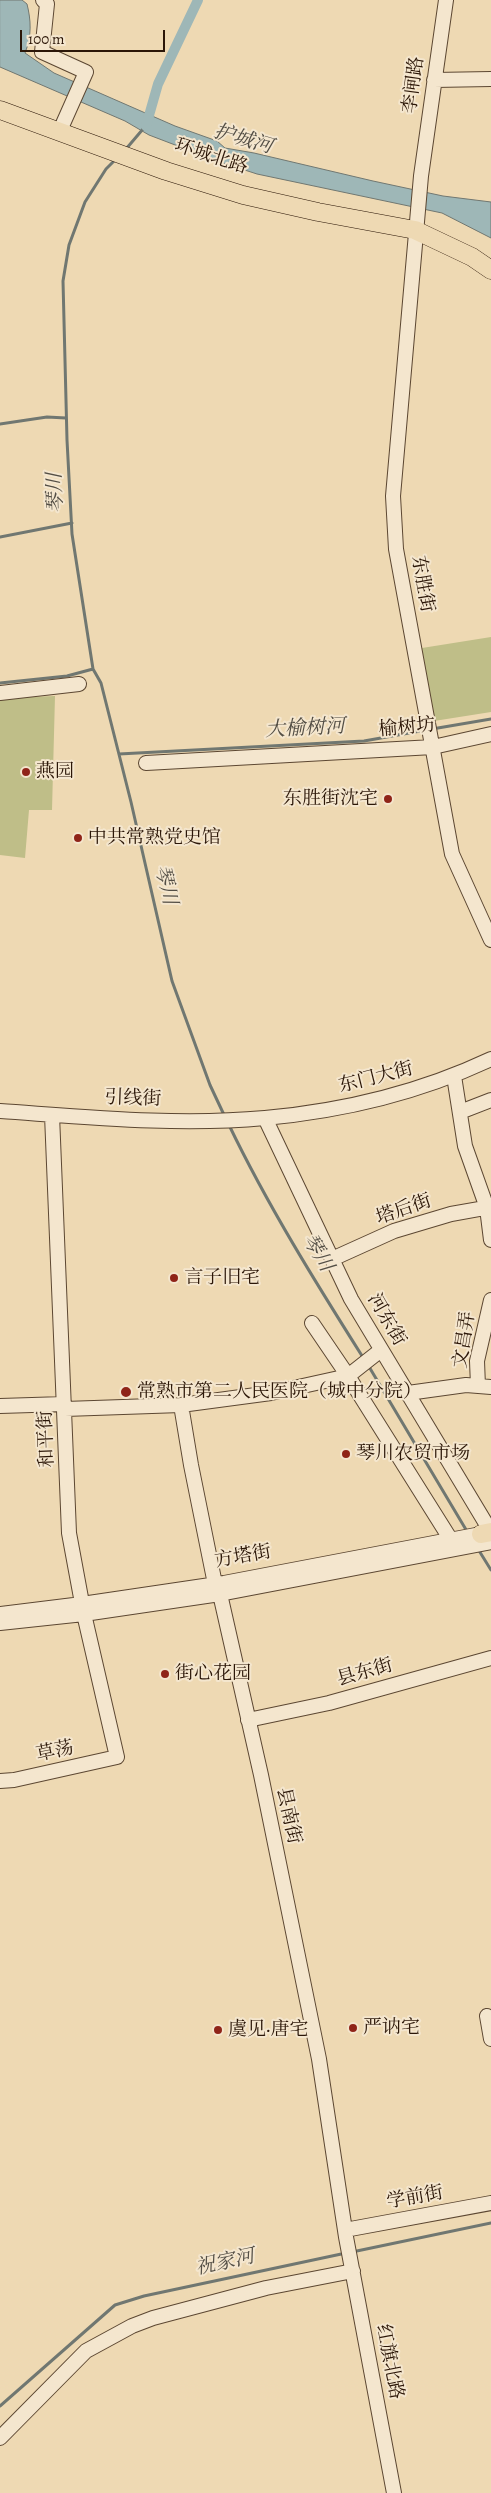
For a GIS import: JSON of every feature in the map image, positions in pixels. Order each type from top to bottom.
[{"type":"main road","name":"环城北路","points":[[0,104],[66,119],[108,146]]},
{"type":"main road","name":"环城北路","points":[[0,110],[247,191],[416,227]]},
{"type":"main road","points":[[416,227],[468,246],[491,262]]},
{"type":"main road","points":[[416,227],[472,257],[491,270]]},
{"type":"street","points":[[43,0],[47,4],[42,52],[86,72],[66,119]]},
{"type":"street","name":"李闸路","points":[[416,227],[421,176],[446,0]]},
{"type":"street","points":[[434,80],[491,79]]},
{"type":"street","name":"东胜街","points":[[416,227],[393,496],[396,549],[452,854],[491,940]]},
{"type":"street","points":[[0,693],[80,684]]},
{"type":"street","name":"榆树坊","points":[[146,762],[432,743],[491,734]]},
{"type":"street","name":"东门大街","points":[[265,1118],[361,1103],[454,1076],[491,1059]]},
{"type":"street","points":[[454,1076],[465,1146],[489,1208],[491,1240]]},
{"type":"street","points":[[460,1112],[491,1100]]},
{"type":"street","name":"引线街","points":[[0,1112],[220,1119],[265,1118]]},
{"type":"street","name":"和平街","points":[[52,1115],[69,1533],[83,1609],[117,1757]]},
{"type":"street","name":"河东街","points":[[265,1118],[351,1299],[380,1350],[408,1393],[488,1537]]},
{"type":"street","name":"塔后街","points":[[332,1259],[394,1231],[451,1214],[489,1208]]},
{"type":"street","name":"文昌弄","points":[[484,1386],[477,1361],[491,1300]]},
{"type":"street","points":[[312,1323],[353,1371],[459,1541]]},
{"type":"street","points":[[0,1406],[181,1405],[271,1393],[353,1371],[380,1350]]},
{"type":"street","points":[[408,1393],[466,1385],[484,1386]]},
{"type":"street","name":"县南街","points":[[181,1405],[191,1465],[217,1589],[248,1720],[319,2059],[346,2234]]},
{"type":"street","name":"方塔街","points":[[0,1623],[217,1589],[459,1541],[488,1537]]},
{"type":"street","name":"方塔街","points":[[0,1614],[83,1609]]},
{"type":"street","name":"县东街","points":[[248,1720],[329,1703],[491,1658]]},
{"type":"street","name":"草荡","points":[[0,1781],[14,1780],[117,1757]]},
{"type":"street","points":[[486,2016],[491,2039]]},
{"type":"street","name":"学前街","points":[[346,2234],[491,2203]]},
{"type":"street","name":"红旗北路","points":[[346,2234],[394,2493]]},
{"type":"street","points":[[0,2438],[86,2351],[132,2326],[153,2318],[352,2266]]},
{"type":"shaded area","points":[[491,637],[491,712],[434,721],[422,648]]},
{"type":"shaded area","name":"燕园","points":[[55,696],[52,810],[29,810],[25,858],[0,855],[0,698]]},
{"type":"water","points":[[0,0],[22,0],[27,4],[30,28],[25,53],[54,73],[175,126],[217,141],[225,148],[443,196],[491,202],[491,238],[442,213],[257,174],[217,161],[149,135],[125,121],[0,67]]},
{"type":"waterway","points":[[146,126],[158,84],[198,0]]},
{"type":"waterway","name":"琴川","points":[[126,149],[143,129]]},
{"type":"waterway","name":"琴川","points":[[116,159],[106,169],[85,202],[69,245],[63,281],[67,440],[72,534],[93,669],[101,683],[131,802],[172,981],[210,1085],[225,1117]]},
{"type":"waterway","points":[[0,424],[47,417],[66,418]]},
{"type":"waterway","points":[[0,537],[72,523]]},
{"type":"waterway","points":[[0,683],[67,676],[93,669]]},
{"type":"waterway","name":"大榆树河","points":[[432,729],[491,719]]},
{"type":"waterway","name":"大榆树河","points":[[119,754],[364,741],[426,730]]},
{"type":"waterway","name":"琴川","points":[[229,1125],[276,1215],[364,1359]]},
{"type":"waterway","name":"琴川","points":[[368,1365],[468,1533]]},
{"type":"waterway","name":"琴川","points":[[478,1549],[491,1570]]},
{"type":"waterway","name":"祝家河","points":[[352,2252],[491,2223]]},
{"type":"waterway","name":"祝家河","points":[[0,2406],[115,2305],[144,2296],[346,2253]]},
{"type":"place","name":"燕园","points":[[26,772]]},
{"type":"place","name":"东胜街沈宅","points":[[388,799]]},
{"type":"place","name":"中共常熟党史馆","points":[[78,838]]},
{"type":"place","name":"言子旧宅","points":[[174,1278]]},
{"type":"place","name":"常熟市第二人民医院（城中分院）","points":[[126,1392]]},
{"type":"place","name":"琴川农贸市场","points":[[346,1454]]},
{"type":"place","name":"街心花园","points":[[165,1674]]},
{"type":"place","name":"严讷宅","points":[[353,2028]]},
{"type":"place","name":"虞见·唐宅","points":[[218,2030]]},
{"type":"water label","name":"护城河","points":[[243,140]]}]
